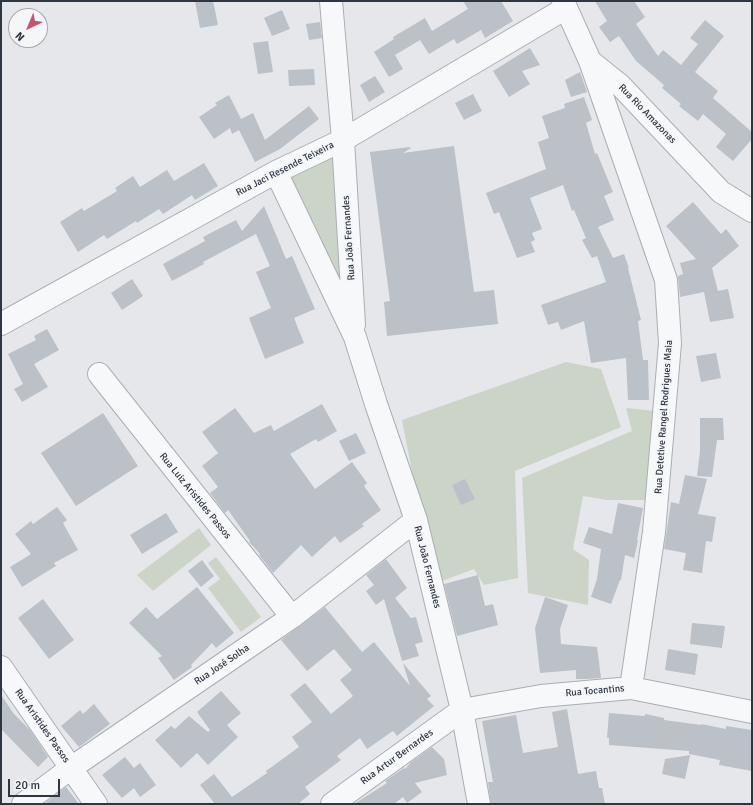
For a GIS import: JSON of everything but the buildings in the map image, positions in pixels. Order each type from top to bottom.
[{"type":"street","name":"Rua João Fernandes","points":[[331,1],[343,140],[355,337]]},
{"type":"street","name":"Rua Jaci Resende Teixeira","points":[[1,324],[276,172],[343,140],[564,5]]},
{"type":"street","name":"Rua Rio Amazonas","points":[[564,5],[590,61],[620,85],[721,192],[752,211]]},
{"type":"street","name":"Rua Detetive Rangel Rodrigues Maia","points":[[590,61],[666,280],[670,343],[654,532],[631,688]]},
{"type":"street","name":"Rua João Fernandes","points":[[276,172],[355,337],[376,404],[416,520],[462,710],[478,804]]},
{"type":"street","name":"Rua Luiz Aristides Passos","points":[[99,374],[292,617]]},
{"type":"street","name":"Rua José Solha","points":[[23,804],[71,768],[292,617],[416,520]]},
{"type":"street","name":"Rua Aristides Passos","points":[[1,667],[96,804]]},
{"type":"street","name":"Rua Tocantins","points":[[462,710],[541,696],[631,688],[752,712]]},
{"type":"street","name":"Rua Artur Bernardes","points":[[332,804],[462,710]]},
{"type":"shaded area","points":[[330,156],[335,158],[345,291],[288,182],[292,177]]},
{"type":"shaded area","points":[[566,362],[601,369],[621,427],[515,471],[518,578],[484,585],[474,569],[434,584],[402,420]]},
{"type":"shaded area","points":[[626,408],[655,411],[646,500],[607,500],[583,496],[573,549],[589,560],[588,605],[528,593],[522,478],[632,431]]},
{"type":"shaded area","points":[[199,528],[211,545],[153,591],[137,575]]},
{"type":"shaded area","points":[[216,557],[261,617],[241,632],[208,588],[220,579],[208,563]]}]
